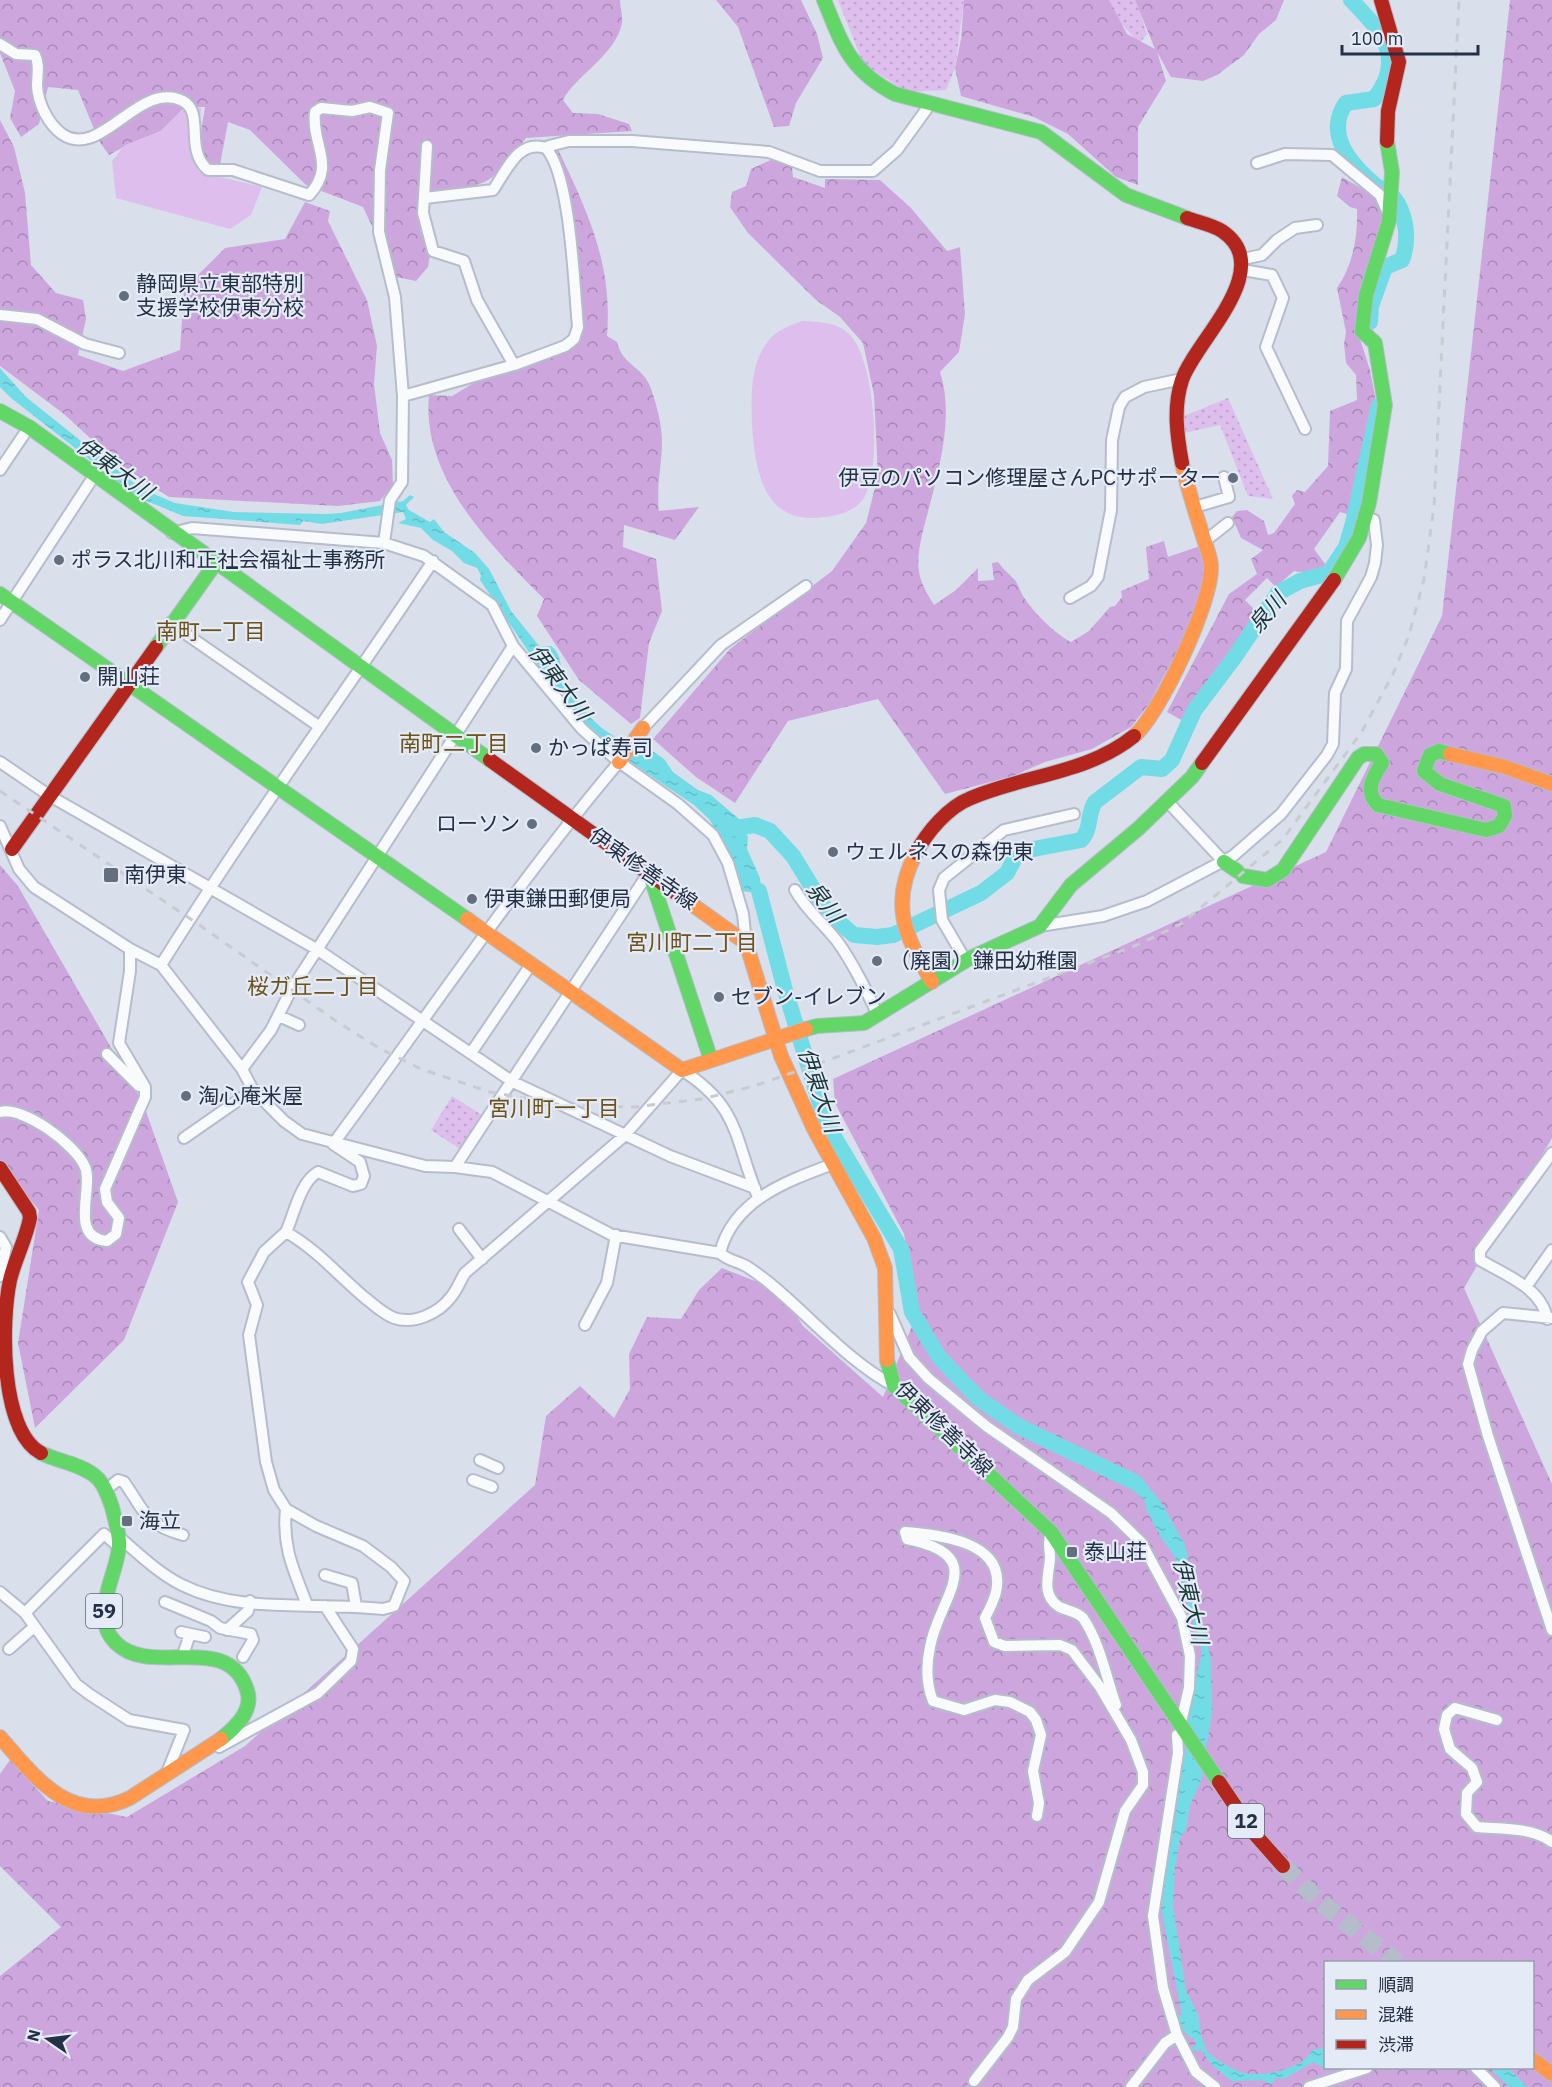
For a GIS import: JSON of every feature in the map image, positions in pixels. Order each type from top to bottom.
[{"type":"street","points":[[824,0],[849,60],[862,76],[895,94],[1041,132],[1126,195],[1222,231],[1231,238],[1243,265],[1233,297],[1190,361],[1182,379],[1177,406],[1178,434],[1211,563],[1213,583],[1209,596],[1190,639],[1140,731],[1124,745],[1095,759],[970,798],[956,806],[926,840],[910,866],[903,890],[902,919],[932,982]]},
{"type":"street","points":[[1040,926],[1071,885],[1192,777],[1341,571],[1359,538],[1365,517],[1385,405],[1375,343],[1362,331],[1366,295],[1390,203],[1392,172],[1387,141],[1388,111],[1399,62],[1381,0]]},
{"type":"street","points":[[0,44],[16,54],[35,55],[38,60],[37,90],[48,120],[63,135],[76,139],[94,136],[151,100],[170,97],[185,102],[194,114],[195,150],[199,162],[208,170],[234,170],[309,195],[319,184],[324,162],[314,124],[315,112],[321,108],[352,111],[370,107],[388,113],[380,170],[379,232],[395,297],[403,396],[402,482],[390,500],[385,538]]},
{"type":"street","points":[[549,146],[569,141],[655,143],[769,152],[819,171],[873,171],[897,150],[931,103]]},
{"type":"street","points":[[403,396],[514,365],[566,346],[574,339],[578,327],[564,200],[550,152],[536,145],[526,147],[519,152],[493,190],[425,198]]},
{"type":"street","points":[[427,146],[423,213],[433,251],[464,261],[477,300],[514,365]]},
{"type":"street","points":[[1257,162],[1285,154],[1332,155],[1390,203]]},
{"type":"street","points":[[1243,265],[1262,255],[1277,240],[1295,228],[1317,225]]},
{"type":"street","points":[[1243,265],[1272,275],[1279,287],[1282,298],[1266,347],[1305,429]]},
{"type":"street","points":[[0,315],[37,319],[85,344],[119,353]]},
{"type":"street","points":[[1070,598],[1091,586],[1098,577],[1111,510],[1112,440],[1119,407],[1125,397],[1144,387],[1182,379]]},
{"type":"street","name":"伊東修善寺線","points":[[0,411],[29,427],[214,564],[746,943],[814,1129],[874,1238],[885,1268],[888,1369],[894,1386],[1051,1532],[1252,1831],[1283,1866]]},
{"type":"street","points":[[0,470],[29,427]]},
{"type":"street","points":[[0,620],[6,598],[94,476]]},
{"type":"street","points":[[1195,507],[1229,496],[1224,477]]},
{"type":"street","points":[[286,1232],[307,1244],[380,1310],[405,1320],[417,1319],[437,1312],[451,1298],[465,1273],[624,1136],[682,1070],[817,1026],[864,1023],[966,961],[1040,926],[1103,916],[1147,901],[1224,862],[1242,850],[1281,814],[1333,744],[1335,693],[1346,669],[1347,621],[1371,577],[1375,563],[1377,545],[1374,520],[1365,517]]},
{"type":"street","points":[[1205,541],[1228,523]]},
{"type":"street","points":[[171,533],[192,528],[385,538],[432,561],[492,605],[513,646],[582,729],[619,762],[678,804],[713,835],[731,873],[743,914],[746,943]]},
{"type":"street","points":[[161,965],[276,788],[362,668],[432,561]]},
{"type":"street","points":[[12,849],[214,564]]},
{"type":"street","points":[[333,1144],[572,818],[619,762],[643,728],[721,645],[806,586]]},
{"type":"street","points":[[6,598],[377,859],[433,895],[530,966],[705,1084],[721,1101],[741,1142],[756,1192]]},
{"type":"street","points":[[170,623],[320,727]]},
{"type":"street","points":[[242,1069],[271,1030],[318,950],[513,646]]},
{"type":"street","points":[[1167,801],[1224,862],[1258,881],[1273,879],[1285,869],[1326,804],[1358,758],[1364,754],[1376,754],[1382,763],[1370,783],[1372,798],[1378,805],[1486,830],[1494,830],[1501,825],[1506,813],[1504,806],[1482,795],[1430,780],[1424,771],[1430,755],[1439,751],[1494,764],[1552,784]]},
{"type":"street","points":[[0,762],[50,796],[318,950],[425,1020],[513,1082],[624,1136],[756,1192]]},
{"type":"street","points":[[966,961],[942,920],[938,904],[939,890],[944,878],[1004,830],[1074,814]]},
{"type":"street","points":[[0,826],[19,869],[34,887],[130,949],[161,965],[242,1069],[254,1090],[284,1121],[302,1134],[333,1144],[425,1166],[492,1172],[548,1203],[616,1236],[720,1253],[724,1257],[747,1266],[780,1292],[848,1355],[894,1386]]},
{"type":"street","points":[[455,1167],[649,872]]},
{"type":"street","points":[[649,872],[711,1060]]},
{"type":"street","points":[[795,890],[811,915],[836,940],[865,988],[878,1015]]},
{"type":"street","points":[[0,1112],[16,1111],[32,1117],[78,1157],[88,1176],[84,1210],[90,1234],[96,1240],[107,1241],[116,1234],[119,1228],[118,1218],[107,1202],[105,1189],[145,1097],[145,1088],[119,1043],[130,971],[130,949]]},
{"type":"street","points":[[471,1053],[530,966]]},
{"type":"street","points":[[279,1016],[299,1025]]},
{"type":"street","points":[[107,1054],[137,1083],[145,1097]]},
{"type":"street","points":[[184,1137],[254,1090]]},
{"type":"street","points":[[25,1612],[104,1534],[181,1584],[205,1594],[250,1601],[307,1605],[383,1609],[394,1606],[404,1581],[363,1546],[316,1526],[286,1509],[274,1490],[266,1462],[249,1335],[257,1305],[248,1282],[264,1252],[286,1232],[307,1183],[318,1172],[353,1186],[361,1184],[364,1176],[360,1162],[333,1144]]},
{"type":"street","points":[[1552,1153],[1480,1251],[1480,1260],[1526,1287],[1543,1302],[1549,1319],[1503,1313],[1482,1331],[1468,1364],[1488,1436],[1552,1630]]},
{"type":"street","points":[[720,1253],[729,1230],[756,1192],[833,1164]]},
{"type":"street","name":"59","points":[[0,1168],[29,1212],[30,1218],[12,1278],[1,1345],[3,1368],[18,1429],[24,1442],[33,1450],[88,1468],[107,1489],[119,1542],[105,1605],[105,1623],[112,1639],[122,1649],[140,1656],[219,1659],[233,1667],[247,1685],[249,1694],[243,1717],[231,1731],[140,1794],[117,1805],[90,1807],[68,1801],[44,1788],[0,1737]]},
{"type":"street","points":[[459,1229],[482,1259]]},
{"type":"street","points":[[585,1325],[607,1283],[616,1236]]},
{"type":"street","points":[[0,1237],[6,1247],[0,1276]]},
{"type":"street","points":[[1526,1287],[1552,1250]]},
{"type":"street","points":[[885,1302],[905,1350],[928,1378],[986,1426],[1111,1513],[1142,1542],[1182,1618],[1189,1666],[1189,1688],[1153,1916],[1163,1989],[1177,2036],[1196,2072],[1215,2087]]},
{"type":"street","points":[[480,1460],[498,1468]]},
{"type":"street","points":[[107,1489],[118,1480],[124,1482],[147,1518],[163,1529],[183,1535]]},
{"type":"street","points":[[473,1480],[492,1487]]},
{"type":"street","points":[[286,1509],[284,1527],[289,1564],[307,1605]]},
{"type":"street","points":[[974,2081],[1008,2037],[1012,2028],[1016,1999],[1028,1980],[1065,1952],[1099,1902],[1125,1811],[1143,1785],[1143,1772],[1131,1740],[1100,1687],[1072,1650],[1060,1645],[1005,1646],[994,1642],[985,1618],[996,1592],[996,1571],[990,1560],[950,1536],[905,1532],[907,1539],[931,1544],[942,1550],[953,1563],[955,1579],[930,1646],[927,1685],[933,1701],[964,1710],[995,1700],[1010,1702],[1030,1712],[1036,1720],[1041,1735],[1033,1771],[1039,1803],[1037,1816]]},
{"type":"street","points":[[1051,1532],[1047,1542],[1050,1556],[1047,1586],[1049,1596],[1058,1605],[1081,1616],[1093,1637],[1117,1708],[1117,1717]]},
{"type":"street","points":[[324,1575],[352,1583],[356,1606]]},
{"type":"street","points":[[0,1592],[25,1612],[76,1684],[89,1694],[129,1720],[184,1730],[166,1775]]},
{"type":"street","points":[[227,1630],[248,1611],[250,1601]]},
{"type":"street","points":[[165,1602],[227,1630],[253,1636],[243,1658]]},
{"type":"street","points":[[207,1748],[223,1747],[318,1693],[351,1661],[354,1649],[325,1606]]},
{"type":"street","points":[[9,1649],[34,1627]]},
{"type":"street","points":[[182,1658],[186,1633],[205,1637]]},
{"type":"street","points":[[1497,1720],[1455,1708],[1447,1715],[1444,1729],[1450,1749],[1472,1768],[1477,1782],[1467,1793],[1466,1814],[1477,1827],[1520,1830],[1545,1836],[1552,1842]]},
{"type":"street","points":[[1131,2087],[1165,2043],[1177,2036]]},
{"type":"street","points":[[1534,2060],[1552,2074]]},
{"type":"street","points":[[1309,2087],[1361,2069]]},
{"type":"street","points":[[1478,2069],[1495,2087]]},
{"type":"shaded area","points":[[838,0],[964,0],[955,68],[946,90],[907,92],[863,63]]},
{"type":"shaded area","points":[[1106,0],[1136,0],[1147,34],[1139,44],[1110,10]]},
{"type":"shaded area","points":[[187,106],[201,108],[199,129],[189,147],[199,172],[262,187],[251,215],[230,229],[116,198],[112,161],[125,145],[161,131]]},
{"type":"shaded area","points":[[803,321],[834,325],[850,335],[859,348],[871,391],[874,444],[873,468],[868,488],[861,502],[853,508],[844,513],[829,516],[804,517],[787,513],[775,504],[760,476],[753,442],[752,391],[755,370],[762,350],[775,334]]},
{"type":"shaded area","points":[[1228,398],[1273,499],[1248,496],[1220,425],[1184,433],[1184,416]]},
{"type":"shaded area","points":[[452,1096],[488,1119],[471,1147],[464,1142],[460,1149],[431,1130]]},
{"type":"green space","points":[[0,0],[620,0],[622,23],[612,45],[563,100],[573,113],[598,114],[629,124],[632,131],[526,138],[505,165],[488,180],[466,188],[432,191],[420,207],[420,230],[430,255],[428,267],[416,281],[396,277],[363,207],[306,185],[250,130],[228,122],[218,176],[199,170],[189,148],[201,132],[205,107],[185,107],[161,131],[109,155],[99,141],[78,90],[48,87],[39,124],[21,137],[10,118],[15,91],[0,53]]},
{"type":"green space","points":[[716,0],[801,0],[817,34],[823,58],[796,103],[789,126],[774,127],[738,27]]},
{"type":"green space","points":[[964,0],[1109,0],[1127,34],[1155,49],[1135,0],[1284,0],[1276,20],[1259,34],[1244,55],[1217,75],[1203,81],[1171,77],[1157,52],[1166,81],[1138,127],[1138,185],[1116,177],[1068,134],[1034,117],[961,96],[955,68],[961,39]]},
{"type":"green space","points":[[1510,0],[1552,0],[1552,1138],[1464,1288],[1552,1484],[1552,2087],[0,2087],[0,1976],[61,1927],[0,1866],[0,1774],[10,1760],[48,1801],[127,1817],[245,1746],[535,1485],[546,1416],[580,1386],[614,1418],[630,1389],[629,1354],[647,1317],[681,1319],[699,1290],[722,1268],[765,1285],[793,1310],[803,1326],[883,1397],[919,1309],[904,1234],[835,1103],[833,1079],[1326,852],[1442,616]]},
{"type":"green space","points":[[0,120],[14,147],[25,193],[31,265],[56,293],[83,300],[86,319],[78,355],[123,371],[180,350],[184,289],[225,248],[285,239],[305,202],[330,211],[328,221],[367,300],[377,346],[374,384],[380,433],[392,460],[393,485],[380,501],[338,506],[169,497],[116,462],[64,414],[0,366]]},
{"type":"green space","points":[[557,147],[588,216],[602,261],[608,310],[607,336],[617,342],[623,356],[646,379],[656,406],[662,441],[659,511],[699,507],[675,540],[624,525],[623,547],[656,559],[662,611],[649,643],[640,718],[631,724],[579,680],[537,616],[544,599],[482,533],[448,482],[436,454],[429,425],[429,395],[452,396],[472,384],[567,349],[581,327],[552,150]]},
{"type":"green space","points":[[773,159],[792,167],[793,177],[825,188],[825,179],[880,180],[911,208],[947,251],[960,247],[965,314],[959,352],[940,372],[946,405],[946,423],[918,564],[925,589],[934,605],[956,590],[978,568],[978,581],[994,580],[992,563],[998,562],[1015,581],[1023,596],[1039,616],[1071,642],[1089,631],[1110,607],[1115,606],[1122,597],[1121,591],[1149,579],[1146,547],[1164,541],[1168,557],[1200,546],[1206,580],[1195,618],[1149,704],[1131,727],[1092,749],[1045,762],[1013,776],[945,794],[878,699],[788,721],[735,803],[696,777],[653,739],[730,649],[832,571],[866,523],[878,476],[874,395],[863,343],[840,317],[816,300],[748,233],[730,207],[732,192],[746,186],[751,169]]},
{"type":"green space","points":[[1342,177],[1365,190],[1375,200],[1384,223],[1359,336],[1370,370],[1376,402],[1354,505],[1351,515],[1340,512],[1314,549],[1326,565],[1312,573],[1294,571],[1276,587],[1267,578],[1245,600],[1259,614],[1192,706],[1185,722],[1167,712],[1229,594],[1257,574],[1251,559],[1263,550],[1241,538],[1232,517],[1237,511],[1247,510],[1264,521],[1268,535],[1274,533],[1295,504],[1292,496],[1297,490],[1305,492],[1328,466],[1330,411],[1357,400],[1356,375],[1346,363],[1344,344],[1346,332],[1337,288],[1351,260],[1357,230],[1357,209],[1350,207],[1337,196]]},
{"type":"green space","points":[[0,865],[18,886],[143,1103],[178,1202],[124,1340],[35,1428],[18,1343],[39,1210],[0,1163]]},
{"type":"water","points":[[0,368],[26,397],[140,488],[175,503],[234,512],[325,514],[403,501],[410,495],[414,497],[406,505],[409,510],[430,522],[434,519],[444,532],[475,553],[489,569],[511,611],[540,647],[551,646],[555,649],[562,671],[571,688],[584,709],[599,726],[634,746],[642,744],[664,759],[673,772],[698,790],[711,795],[739,819],[748,837],[747,849],[760,878],[765,922],[755,893],[742,891],[732,857],[709,819],[694,805],[626,759],[581,719],[547,679],[480,580],[481,575],[477,568],[464,563],[421,528],[398,523],[406,519],[403,512],[322,524],[303,521],[300,525],[183,516],[139,498],[11,398],[0,387]]},
{"type":"water","points":[[1098,1456],[1141,1477],[1163,1505],[1185,1545],[1211,1660],[1212,1713],[1201,1781],[1190,1805],[1186,1830],[1180,1838],[1175,1868],[1173,1906],[1186,1991],[1198,2014],[1201,2035],[1207,2052],[1239,2072],[1262,2074],[1292,2067],[1308,2057],[1312,2050],[1324,2048],[1324,2068],[1313,2062],[1284,2079],[1277,2078],[1271,2084],[1262,2080],[1232,2081],[1214,2067],[1200,2049],[1195,2052],[1192,2048],[1196,2044],[1194,2039],[1182,2029],[1179,2023],[1177,2015],[1182,2015],[1162,1913],[1163,1882],[1189,1711],[1202,1652],[1174,1555],[1162,1539],[1146,1509],[1145,1501],[1107,1466],[1076,1458]]},
{"type":"water","points":[[1491,2069],[1510,2069],[1527,2087],[1509,2087]]},
{"type":"waterway","name":"泉川","points":[[1351,0],[1380,34],[1389,58],[1389,71],[1374,99],[1346,103],[1340,115],[1339,137],[1343,148],[1357,168],[1395,199],[1403,216],[1406,231],[1406,246],[1402,260],[1385,267],[1371,306],[1370,322]]},
{"type":"waterway","name":"泉川","points":[[730,829],[755,825],[770,831],[793,856],[828,913],[854,935],[877,937],[893,935],[981,893],[1007,873],[1018,852],[1081,840],[1087,831],[1095,802],[1141,767],[1162,769],[1172,760],[1194,711],[1234,658],[1278,593],[1300,581],[1329,573],[1346,547],[1379,406]]},
{"type":"waterway","name":"伊東大川","points":[[759,891],[785,990],[826,1123],[901,1249],[912,1312],[939,1357],[978,1398],[1018,1426],[1134,1482]]},
{"type":"tunnel","points":[[1283,1866],[1320,1902],[1396,1961]]},
{"type":"railway","points":[[0,791],[379,1048],[421,1069],[490,1092],[562,1105],[634,1107],[702,1099],[754,1086],[1137,945],[1181,924],[1282,840],[1361,733],[1393,674],[1409,635],[1424,579],[1434,507],[1459,0]]},
{"type":"traffic: fast","points":[[824,0],[849,55],[867,76],[880,85],[895,94],[1041,132],[1126,195],[1187,218]]},
{"type":"traffic: fast","points":[[1334,580],[1359,538],[1369,503],[1385,405],[1375,343],[1362,331],[1366,295],[1389,221],[1392,172],[1387,141]]},
{"type":"traffic: fast","points":[[0,411],[29,427],[490,760]]},
{"type":"traffic: fast","points":[[156,647],[215,564]]},
{"type":"traffic: fast","points":[[0,594],[467,919]]},
{"type":"traffic: fast","points":[[1243,876],[1267,880],[1283,870],[1358,758],[1364,754],[1376,754],[1382,763],[1371,784],[1371,794],[1378,805],[1486,830],[1499,826],[1505,816],[1504,806],[1440,784],[1424,771],[1430,755],[1439,751],[1450,754]]},
{"type":"traffic: fast","points":[[806,1029],[817,1026],[864,1023],[970,958],[1040,926],[1071,885],[1139,828],[1192,777],[1202,763]]},
{"type":"traffic: fast","points":[[1224,862],[1237,871]]},
{"type":"traffic: fast","points":[[649,872],[711,1060]]},
{"type":"traffic: fast","points":[[887,1360],[894,1386],[1051,1532],[1219,1782]]},
{"type":"traffic: fast","points":[[41,1453],[89,1472],[101,1482],[107,1494],[116,1522],[119,1547],[104,1609],[108,1632],[116,1643],[131,1653],[149,1657],[206,1658],[223,1662],[237,1672],[247,1690],[248,1704],[242,1718],[221,1739]]},
{"type":"traffic: slow","points":[[1134,736],[1145,724],[1171,681],[1195,628],[1210,581],[1209,556],[1182,463]]},
{"type":"traffic: slow","points":[[619,762],[643,728]]},
{"type":"traffic: slow","points":[[1450,754],[1505,767],[1552,784]]},
{"type":"traffic: slow","points":[[916,853],[903,888],[902,904],[908,934],[932,982]]},
{"type":"traffic: slow","points":[[683,898],[746,943],[781,1056],[814,1129],[874,1238],[885,1268],[887,1360]]},
{"type":"traffic: slow","points":[[467,919],[682,1070],[806,1029]]},
{"type":"traffic: slow","points":[[0,1737],[41,1782],[72,1802],[90,1806],[109,1805],[130,1798],[221,1739]]},
{"type":"traffic: slow","points":[[1534,2060],[1552,2074]]},
{"type":"traffic: jam","points":[[1381,0],[1399,62],[1388,111],[1387,141]]},
{"type":"traffic: jam","points":[[1182,463],[1177,432],[1179,390],[1190,364],[1228,305],[1237,285],[1241,265],[1237,247],[1222,231],[1187,218]]},
{"type":"traffic: jam","points":[[1202,763],[1334,580]]},
{"type":"traffic: jam","points":[[12,849],[156,647]]},
{"type":"traffic: jam","points":[[916,853],[939,821],[962,802],[991,790],[1076,766],[1116,749],[1134,736]]},
{"type":"traffic: jam","points":[[490,760],[683,898]]},
{"type":"traffic: jam","points":[[0,1168],[29,1212],[30,1218],[10,1280],[5,1322],[5,1347],[11,1400],[18,1423],[28,1441],[41,1453]]},
{"type":"traffic: jam","points":[[1219,1782],[1252,1831],[1283,1866]]},
{"type":"place","name":"静岡県立東部特別 支援学校伊東分校","points":[[124,296]]},
{"type":"place","name":"伊豆のパソコン修理屋さんPCサポーター","points":[[1233,478]]},
{"type":"place","name":"ポラス北川和正社会福祉士事務所","points":[[59,560]]},
{"type":"place","name":"開山荘","points":[[85,677]]},
{"type":"place","name":"かっぱ寿司","points":[[536,748]]},
{"type":"place","name":"ローソン","points":[[532,824]]},
{"type":"place","name":"ウェルネスの森伊東","points":[[833,852]]},
{"type":"place","name":"南伊東","points":[[111,875]]},
{"type":"place","name":"伊東鎌田郵便局","points":[[472,899]]},
{"type":"place","name":"（廃園）鎌田幼稚園","points":[[877,961]]},
{"type":"place","name":"セブン-イレブン","points":[[719,997]]},
{"type":"place","name":"淘心庵米屋","points":[[186,1096]]},
{"type":"place","name":"海立","points":[[127,1521]]},
{"type":"place","name":"泰山荘","points":[[1072,1552]]},
{"type":"district","name":"南町一丁目","points":[[211,631]]},
{"type":"district","name":"南町二丁目","points":[[454,743]]},
{"type":"district","name":"宮川町二丁目","points":[[692,942]]},
{"type":"district","name":"桜ガ丘二丁目","points":[[313,986]]},
{"type":"district","name":"宮川町一丁目","points":[[554,1108]]}]
